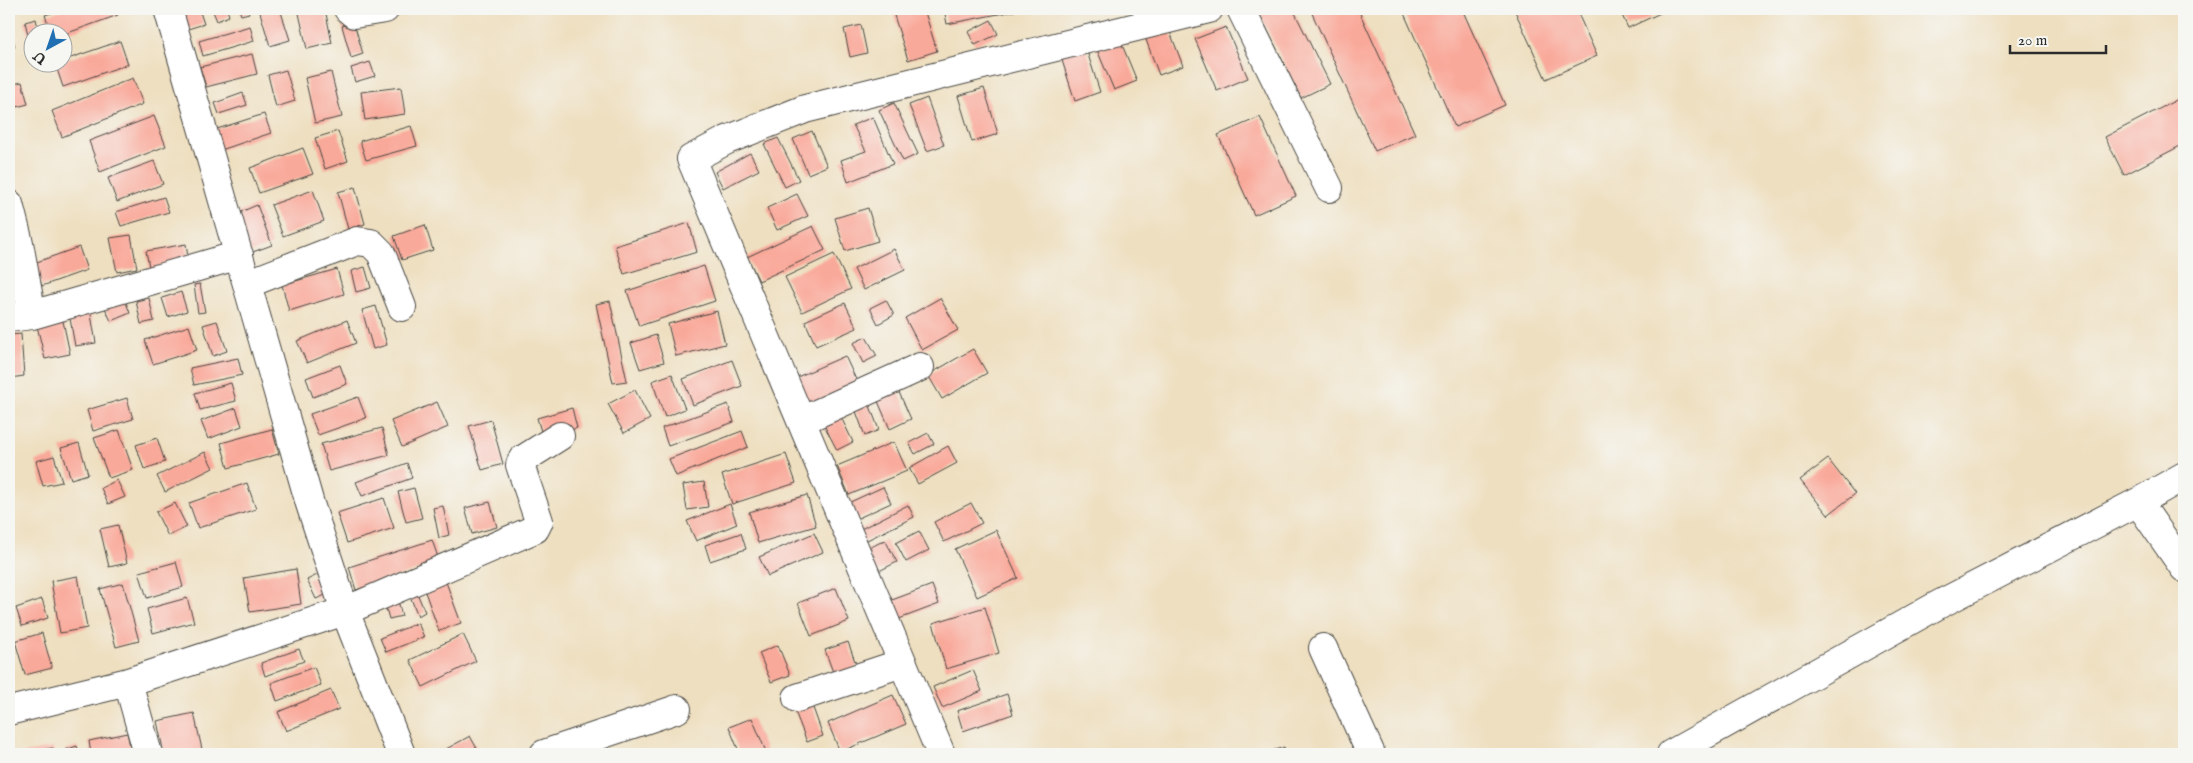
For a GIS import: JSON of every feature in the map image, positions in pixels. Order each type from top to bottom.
[{"type":"street","points":[[168,9],[310,504],[345,611],[401,754]]},
{"type":"street","points":[[348,9],[354,14],[385,9]]},
{"type":"street","points":[[941,754],[691,159],[727,140],[805,109],[1208,9]]},
{"type":"street","points":[[1241,9],[1329,188]]},
{"type":"street","points":[[9,204],[19,243],[20,317],[239,255]]},
{"type":"street","points":[[247,284],[357,241],[372,243],[381,253],[402,307]]},
{"type":"street","points":[[801,421],[920,367]]},
{"type":"street","points":[[9,711],[128,682],[345,611],[535,529],[539,521],[520,465],[522,460],[560,436]]},
{"type":"street","points":[[1671,754],[1938,605],[2138,502],[2184,476]]},
{"type":"street","points":[[2138,502],[2184,568]]},
{"type":"street","points":[[1323,648],[1371,754]]},
{"type":"street","points":[[797,698],[902,663]]},
{"type":"street","points":[[128,682],[148,754]]},
{"type":"street","points":[[544,754],[677,709]]},
{"type":"building","points":[[64,9],[116,9],[118,15],[72,31],[72,22],[47,22],[45,15]]},
{"type":"building","points":[[199,9],[204,24],[188,29],[182,10]]},
{"type":"building","points":[[212,9],[227,9],[229,16],[217,21]]},
{"type":"building","points":[[239,9],[248,9],[249,13],[241,15]]},
{"type":"building","points":[[259,9],[280,9],[290,40],[270,46]]},
{"type":"building","points":[[298,9],[325,9],[332,43],[307,49]]},
{"type":"building","points":[[841,9],[856,9],[843,14]]},
{"type":"building","points":[[892,9],[924,9],[937,51],[908,60]]},
{"type":"building","points":[[944,9],[1019,9],[1019,10],[947,24]]},
{"type":"building","points":[[1274,9],[1293,9],[1330,84],[1301,98],[1260,15]]},
{"type":"building","points":[[1310,9],[1358,9],[1415,134],[1375,151]]},
{"type":"building","points":[[1402,9],[1462,9],[1505,105],[1455,127]]},
{"type":"building","points":[[1514,9],[1576,9],[1597,56],[1546,79]]},
{"type":"building","points":[[1619,9],[1669,9],[1628,28]]},
{"type":"building","points":[[36,19],[37,22],[25,22]]},
{"type":"building","points":[[991,20],[998,34],[975,45],[968,32]]},
{"type":"building","points":[[354,23],[363,54],[351,58],[342,26]]},
{"type":"building","points":[[9,24],[15,47],[9,49]]},
{"type":"building","points":[[861,25],[867,53],[850,57],[844,29]]},
{"type":"building","points":[[250,26],[254,41],[203,56],[199,41]]},
{"type":"building","points":[[1226,27],[1248,78],[1217,91],[1195,39]]},
{"type":"building","points":[[1169,29],[1183,66],[1159,75],[1145,37]]},
{"type":"building","points":[[1118,35],[1137,81],[1114,90],[1095,45]]},
{"type":"building","points":[[120,41],[128,64],[63,87],[58,72],[72,72],[72,58]]},
{"type":"building","points":[[1085,45],[1100,92],[1075,101],[1060,54]]},
{"type":"building","points":[[252,54],[257,74],[206,87],[200,67]]},
{"type":"building","points":[[370,62],[375,76],[355,82],[351,68]]},
{"type":"building","points":[[286,70],[295,101],[276,107],[268,75]]},
{"type":"building","points":[[331,72],[342,117],[315,123],[305,78]]},
{"type":"building","points":[[133,78],[143,104],[62,137],[52,111]]},
{"type":"building","points":[[22,82],[28,104],[9,109],[9,85]]},
{"type":"building","points":[[401,87],[405,114],[365,120],[361,92]]},
{"type":"building","points":[[984,88],[998,134],[972,142],[958,96]]},
{"type":"building","points":[[243,93],[247,105],[219,114],[215,103]]},
{"type":"building","points":[[2184,96],[2184,144],[2124,175],[2105,137]]},
{"type":"building","points":[[927,98],[944,145],[927,151],[909,105]]},
{"type":"building","points":[[894,103],[918,154],[903,161],[879,110]]},
{"type":"building","points":[[264,114],[271,133],[221,150],[214,130]]},
{"type":"building","points":[[154,116],[166,146],[100,172],[89,141]]},
{"type":"building","points":[[873,117],[893,164],[848,182],[841,160],[866,151],[853,125]]},
{"type":"building","points":[[1260,117],[1296,196],[1254,215],[1218,135]]},
{"type":"building","points":[[411,126],[417,146],[366,160],[360,141]]},
{"type":"building","points":[[338,131],[348,161],[325,169],[315,138]]},
{"type":"building","points":[[812,131],[827,166],[808,174],[793,139]]},
{"type":"building","points":[[778,138],[799,180],[785,187],[764,144]]},
{"type":"building","points":[[303,148],[313,174],[259,193],[250,168]]},
{"type":"building","points":[[750,153],[759,170],[723,188],[715,172]]},
{"type":"building","points":[[154,161],[163,184],[117,202],[108,178]]},
{"type":"building","points":[[355,187],[365,224],[348,229],[338,192]]},
{"type":"building","points":[[313,190],[324,221],[283,236],[271,205]]},
{"type":"building","points":[[797,194],[808,216],[777,230],[767,208]]},
{"type":"building","points":[[164,197],[169,212],[121,226],[116,212]]},
{"type":"building","points":[[257,205],[272,245],[250,253],[236,214]]},
{"type":"building","points":[[868,208],[878,241],[845,251],[835,218]]},
{"type":"building","points":[[689,223],[697,252],[624,274],[615,246]]},
{"type":"building","points":[[425,225],[433,250],[402,260],[394,236]]},
{"type":"building","points":[[813,226],[825,250],[759,281],[747,257]]},
{"type":"building","points":[[131,235],[137,268],[117,272],[110,238]]},
{"type":"building","points":[[186,244],[189,264],[150,272],[146,251]]},
{"type":"building","points":[[79,247],[87,270],[42,286],[34,263]]},
{"type":"building","points":[[894,249],[905,270],[864,290],[854,269]]},
{"type":"building","points":[[834,254],[851,289],[802,312],[785,277]]},
{"type":"building","points":[[704,266],[715,301],[639,326],[627,291]]},
{"type":"building","points":[[365,267],[371,288],[356,292],[351,271]]},
{"type":"building","points":[[337,269],[344,294],[289,311],[282,285]]},
{"type":"building","points":[[200,284],[205,312],[198,313],[194,285]]},
{"type":"building","points":[[181,292],[187,311],[168,317],[162,298]]},
{"type":"building","points":[[149,298],[154,321],[141,324],[136,301]]},
{"type":"building","points":[[940,298],[958,330],[922,350],[905,318]]},
{"type":"building","points":[[125,300],[130,313],[111,321],[105,308]]},
{"type":"building","points":[[886,300],[894,315],[878,324],[870,308]]},
{"type":"building","points":[[610,301],[627,381],[613,383],[596,304]]},
{"type":"building","points":[[845,303],[857,328],[816,346],[805,321]]},
{"type":"building","points":[[376,306],[387,345],[373,349],[362,310]]},
{"type":"building","points":[[90,309],[96,343],[75,346],[69,313]]},
{"type":"building","points":[[717,311],[725,344],[676,356],[668,324]]},
{"type":"building","points":[[347,320],[356,343],[307,363],[297,341]]},
{"type":"building","points":[[63,321],[70,354],[45,359],[37,326]]},
{"type":"building","points":[[217,321],[227,351],[213,356],[203,325]]},
{"type":"building","points":[[189,326],[197,350],[153,364],[145,340]]},
{"type":"building","points":[[21,334],[24,376],[10,378],[9,335]]},
{"type":"building","points":[[656,335],[664,362],[640,369],[631,343]]},
{"type":"building","points":[[866,337],[877,356],[863,363],[853,343]]},
{"type":"building","points":[[973,349],[987,373],[942,399],[928,375]]},
{"type":"building","points":[[845,356],[858,384],[807,406],[795,378]]},
{"type":"building","points":[[238,358],[242,375],[194,385],[190,368]]},
{"type":"building","points":[[732,360],[742,386],[693,405],[683,379]]},
{"type":"building","points":[[340,365],[347,384],[313,397],[306,378]]},
{"type":"building","points":[[672,374],[685,409],[665,417],[652,381]]},
{"type":"building","points":[[231,383],[236,401],[200,410],[195,393]]},
{"type":"building","points":[[635,390],[650,419],[624,433],[608,404]]},
{"type":"building","points":[[898,390],[911,419],[890,429],[877,399]]},
{"type":"building","points":[[358,397],[366,418],[318,435],[310,414]]},
{"type":"building","points":[[127,398],[133,419],[93,431],[87,410]]},
{"type":"building","points":[[867,398],[879,430],[865,436],[853,403]]},
{"type":"building","points":[[437,402],[448,427],[402,447],[391,421]]},
{"type":"building","points":[[728,404],[734,422],[668,446],[662,428]]},
{"type":"building","points":[[236,408],[242,426],[208,439],[201,421]]},
{"type":"building","points":[[572,408],[577,428],[543,438],[537,418]]},
{"type":"building","points":[[838,411],[853,442],[837,450],[821,419]]},
{"type":"building","points":[[491,420],[503,464],[482,470],[469,426]]},
{"type":"building","points":[[382,428],[389,455],[329,471],[321,444]]},
{"type":"building","points":[[272,429],[279,454],[228,468],[221,443]]},
{"type":"building","points":[[119,430],[133,470],[109,478],[94,438]]},
{"type":"building","points":[[742,431],[748,447],[676,476],[669,459]]},
{"type":"building","points":[[928,433],[934,444],[915,454],[909,443]]},
{"type":"building","points":[[157,438],[165,462],[144,469],[136,445]]},
{"type":"building","points":[[894,442],[907,471],[849,495],[837,466]]},
{"type":"building","points":[[79,443],[88,474],[71,479],[61,448]]},
{"type":"building","points":[[948,446],[957,463],[918,484],[909,468]]},
{"type":"building","points":[[205,452],[213,468],[165,492],[157,476]]},
{"type":"building","points":[[786,454],[796,483],[732,504],[722,475]]},
{"type":"building","points":[[54,456],[62,482],[43,486],[36,461]]},
{"type":"building","points":[[1828,459],[1855,494],[1828,515],[1800,480]]},
{"type":"building","points":[[407,463],[412,478],[362,496],[356,482]]},
{"type":"building","points":[[117,480],[125,497],[108,504],[101,488]]},
{"type":"building","points":[[704,482],[708,507],[687,510],[683,485]]},
{"type":"building","points":[[247,483],[256,509],[198,528],[189,503]]},
{"type":"building","points":[[883,487],[891,503],[856,519],[848,503]]},
{"type":"building","points":[[414,488],[422,518],[406,522],[398,492]]},
{"type":"building","points":[[807,495],[816,526],[758,543],[749,512]]},
{"type":"building","points":[[384,498],[394,528],[347,543],[337,513]]},
{"type":"building","points":[[490,502],[497,527],[472,534],[465,508]]},
{"type":"building","points":[[175,503],[187,527],[168,536],[156,512]]},
{"type":"building","points":[[971,503],[982,523],[944,542],[934,522]]},
{"type":"building","points":[[730,504],[737,524],[696,541],[687,521]]},
{"type":"building","points":[[908,505],[914,517],[861,543],[855,532]]},
{"type":"building","points":[[443,506],[449,535],[439,538],[433,508]]},
{"type":"building","points":[[118,525],[127,563],[109,567],[100,529]]},
{"type":"building","points":[[996,530],[1018,578],[977,597],[955,549]]},
{"type":"building","points":[[919,531],[929,550],[906,562],[896,543]]},
{"type":"building","points":[[741,533],[746,549],[710,561],[705,545]]},
{"type":"building","points":[[814,533],[823,552],[768,576],[759,557]]},
{"type":"building","points":[[432,540],[440,563],[356,590],[349,567]]},
{"type":"building","points":[[885,540],[897,562],[875,573],[863,551]]},
{"type":"building","points":[[176,562],[183,587],[147,598],[139,572]]},
{"type":"building","points":[[296,569],[301,604],[250,612],[244,578]]},
{"type":"building","points":[[321,573],[330,593],[316,599],[307,580]]},
{"type":"building","points":[[78,576],[87,628],[60,633],[51,581]]},
{"type":"building","points":[[446,582],[461,623],[439,631],[424,589]]},
{"type":"building","points":[[123,583],[139,641],[116,647],[100,589]]},
{"type":"building","points":[[932,585],[939,604],[899,619],[892,600]]},
{"type":"building","points":[[836,588],[849,621],[811,636],[798,603]]},
{"type":"building","points":[[396,593],[402,616],[389,619],[383,597]]},
{"type":"building","points":[[417,593],[425,612],[418,616],[410,596]]},
{"type":"building","points":[[187,598],[194,622],[153,633],[147,609]]},
{"type":"building","points":[[42,599],[48,618],[22,626],[16,608]]},
{"type":"building","points":[[985,607],[999,653],[946,669],[933,623]]},
{"type":"building","points":[[418,623],[424,637],[386,652],[380,638]]},
{"type":"building","points":[[42,633],[52,668],[25,675],[15,641]]},
{"type":"building","points":[[463,634],[476,661],[423,687],[410,660]]},
{"type":"building","points":[[848,642],[857,667],[834,675],[825,650]]},
{"type":"building","points":[[778,645],[790,675],[771,682],[759,653]]},
{"type":"building","points":[[299,649],[304,661],[265,676],[261,663]]},
{"type":"building","points":[[314,667],[321,685],[277,701],[271,683]]},
{"type":"building","points":[[973,670],[982,691],[942,708],[933,687]]},
{"type":"building","points":[[331,690],[339,709],[286,731],[278,712]]},
{"type":"building","points":[[1007,694],[1013,714],[963,731],[957,711]]},
{"type":"building","points":[[893,695],[906,724],[840,752],[828,723]]},
{"type":"building","points":[[811,702],[823,736],[807,742],[794,709]]},
{"type":"building","points":[[194,713],[203,754],[164,754],[157,721]]},
{"type":"building","points":[[752,718],[767,754],[740,754],[729,727]]},
{"type":"building","points":[[127,733],[132,754],[91,754],[89,741]]},
{"type":"building","points":[[470,736],[480,754],[437,754]]},
{"type":"building","points":[[77,746],[79,754],[66,754],[65,750]]},
{"type":"building","points":[[1284,747],[1287,754],[1262,754]]},
{"type":"building","points":[[53,748],[55,754],[24,754],[24,753]]}]
